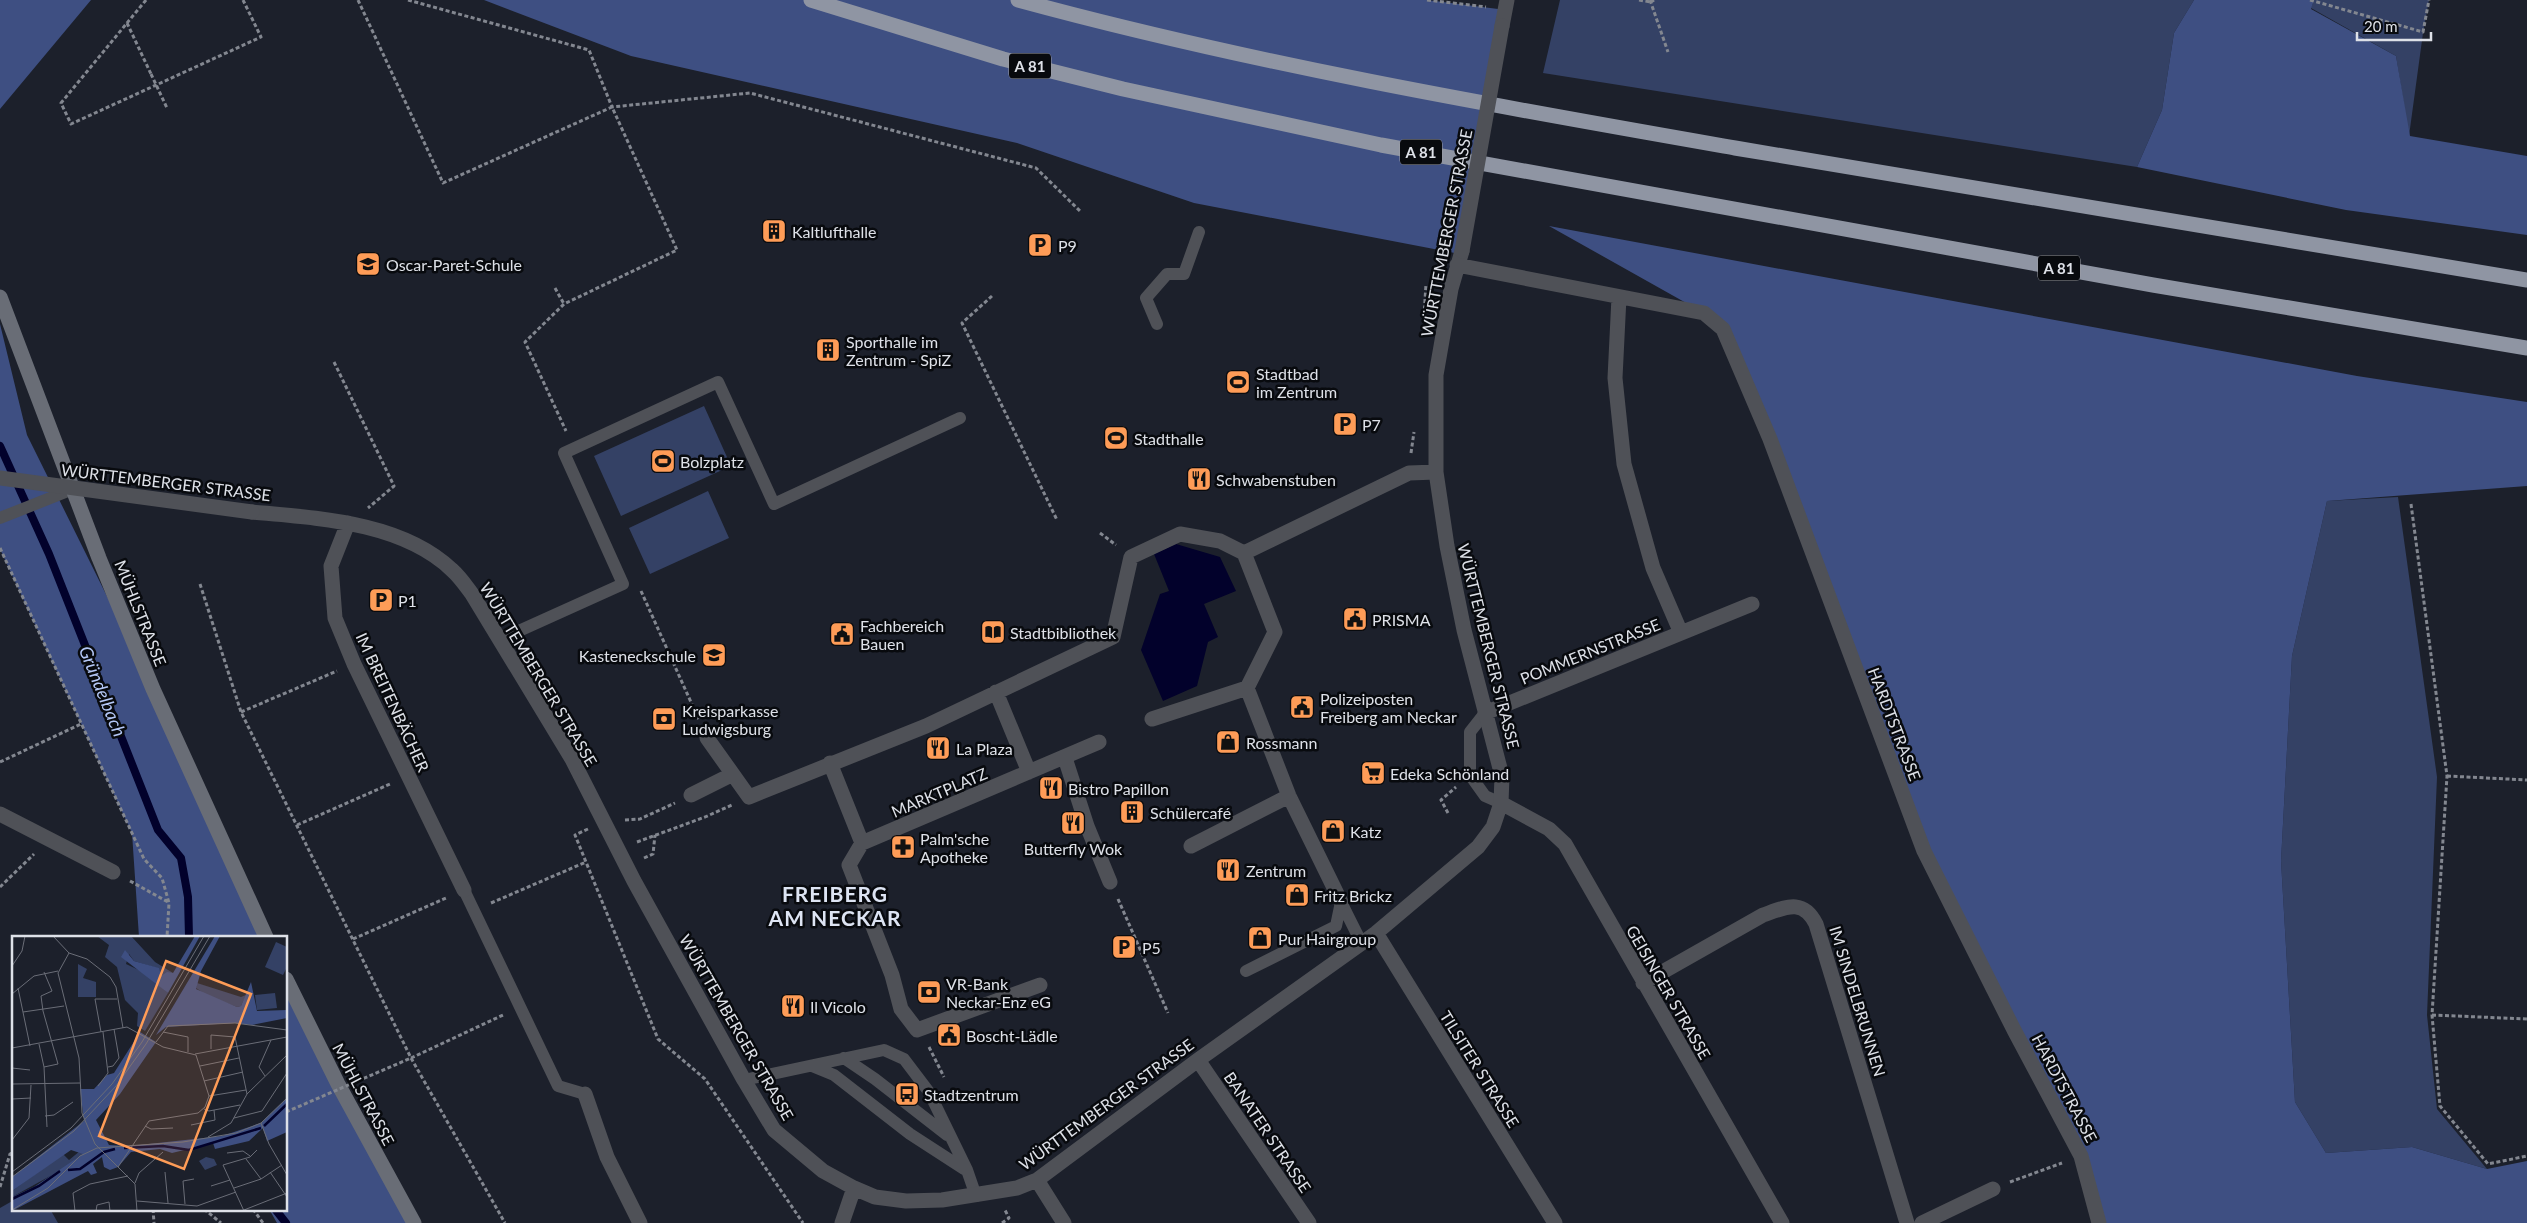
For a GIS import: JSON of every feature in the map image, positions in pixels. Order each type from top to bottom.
[{"type":"highway","name":"A 81","points":[[811,0],[1021,64],[1123,89],[1381,145],[2153,285],[2527,348]]},
{"type":"highway","points":[[1018,0],[1138,31],[1393,86],[1838,165],[2527,280]]},
{"type":"main road","name":"MÜHLSTRASSE","points":[[0,297],[73,489],[153,689],[266,936]]},
{"type":"main road","name":"MÜHLSTRASSE","points":[[288,983],[338,1084],[414,1223]]},
{"type":"street","name":"WÜRTTEMBERGER STRASSE","points":[[0,478],[348,523],[386,533],[427,552],[452,570],[472,594],[501,639],[572,759],[627,866],[744,1080],[774,1130],[823,1172],[875,1197],[906,1201],[976,1196],[1017,1188],[1037,1180],[1198,1060],[1376,933],[1478,847],[1493,828],[1502,803],[1499,762],[1485,713],[1446,546],[1436,472],[1436,375],[1506,5]]},
{"type":"street","points":[[1459,258],[1619,297]]},
{"type":"street","name":"POMMERNSTRASSE","points":[[1619,297],[1615,378],[1624,464],[1653,568],[1681,633]]},
{"type":"street","name":"HARDTSTRASSE","points":[[1619,297],[1704,313],[1723,329],[1770,439],[1924,851],[2014,1030],[2082,1156],[2099,1223]]},
{"type":"street","points":[[1244,553],[1409,473],[1436,472]]},
{"type":"street","name":"IM BREITENBÄCHER","points":[[348,523],[331,566],[335,618],[354,664],[464,890]]},
{"type":"street","points":[[707,738],[748,797],[926,726],[1113,637],[1131,557],[1180,534],[1220,541],[1244,553],[1275,632],[1247,688],[1152,719]]},
{"type":"street","name":"POMMERNSTRASSE","points":[[1485,713],[1752,604]]},
{"type":"street","points":[[1247,688],[1289,796],[1341,902]]},
{"type":"street","points":[[996,692],[1029,772]]},
{"type":"street","name":"MARKTPLATZ","points":[[862,843],[1099,742]]},
{"type":"street","points":[[1065,758],[1087,826],[1110,882]]},
{"type":"street","points":[[830,763],[862,843],[849,865],[892,975],[901,1009],[917,1030],[1040,985]]},
{"type":"street","points":[[691,795],[731,775]]},
{"type":"street","points":[[1191,846],[1289,796]]},
{"type":"street","name":"GEISINGER STRASSE","points":[[1502,803],[1549,829],[1565,844],[1782,1223]]},
{"type":"street","points":[[0,814],[50,838],[112,872]]},
{"type":"street","name":"IM SINDELBRUNNEN","points":[[1643,983],[1764,915],[1783,908],[1800,906],[1810,914],[1816,924],[1907,1223]]},
{"type":"street","name":"TILSITER STRASSE","points":[[1376,933],[1555,1223]]},
{"type":"street","name":"BANATER STRASSE","points":[[1198,1060],[1309,1223]]},
{"type":"street","points":[[585,1094],[606,1157],[640,1223]]},
{"type":"street","points":[[1037,1180],[1064,1223]]},
{"type":"street","points":[[842,1223],[854,1188]]},
{"type":"street","points":[[1922,1223],[1992,1189]]},
{"type":"lane","points":[[1157,324],[1146,298],[1167,274],[1184,274],[1199,232]]},
{"type":"lane","points":[[501,639],[623,584],[564,453],[574,448],[718,382],[774,504],[960,418]]},
{"type":"lane","points":[[4,517],[73,489]]},
{"type":"lane","points":[[1485,713],[1470,732],[1470,775],[1485,796],[1502,803]]},
{"type":"lane","points":[[464,890],[522,1007],[558,1086],[585,1094]]},
{"type":"lane","points":[[1341,902],[1361,942]]},
{"type":"lane","points":[[1246,971],[1336,926],[1341,902]]},
{"type":"lane","points":[[744,1080],[884,1050],[904,1059],[929,1092],[966,1170],[976,1196]]},
{"type":"lane","points":[[844,1058],[876,1079],[949,1137]]},
{"type":"lane","points":[[811,1066],[834,1075],[910,1134],[966,1170]]},
{"type":"path","points":[[146,0],[61,103],[71,124],[261,37],[243,0]]},
{"type":"path","points":[[358,0],[443,183],[612,107],[750,93],[1036,168],[1080,211]]},
{"type":"path","points":[[408,0],[589,50],[612,107],[677,250],[564,304],[525,342],[574,448]]},
{"type":"path","points":[[1427,0],[1506,5]]},
{"type":"path","points":[[1639,0],[1652,1],[1668,52]]},
{"type":"path","points":[[2310,0],[2423,32],[2429,0]]},
{"type":"path","points":[[127,23],[168,108]]},
{"type":"path","points":[[555,288],[564,304]]},
{"type":"path","points":[[992,296],[962,322],[1057,520]]},
{"type":"path","points":[[334,362],[394,486],[348,523]]},
{"type":"path","points":[[2411,504],[2446,776],[2432,1016],[2440,1106],[2488,1164],[2527,1156]]},
{"type":"path","points":[[0,548],[144,859],[162,878],[169,903],[167,936]]},
{"type":"path","points":[[200,584],[241,712],[411,1058],[505,1223]]},
{"type":"path","points":[[641,592],[707,738]]},
{"type":"path","points":[[241,712],[354,664]]},
{"type":"path","points":[[0,762],[81,724]]},
{"type":"path","points":[[1448,813],[1441,800],[1470,775]]},
{"type":"path","points":[[297,826],[409,776]]},
{"type":"path","points":[[2446,776],[2527,780]]},
{"type":"path","points":[[640,819],[691,795]]},
{"type":"path","points":[[637,842],[705,817],[748,797]]},
{"type":"path","points":[[575,835],[658,1039],[705,1079],[804,1223]]},
{"type":"path","points":[[627,866],[653,854],[655,835]]},
{"type":"path","points":[[0,887],[50,838]]},
{"type":"path","points":[[474,910],[586,862]]},
{"type":"path","points":[[112,872],[169,903]]},
{"type":"path","points":[[1110,882],[1168,1013]]},
{"type":"path","points":[[353,939],[464,890]]},
{"type":"path","points":[[288,1111],[522,1007]]},
{"type":"path","points":[[2432,1016],[2527,1020]]},
{"type":"path","points":[[0,1187],[10,1154],[12,1153]]},
{"type":"path","points":[[1992,1189],[2082,1156]]},
{"type":"path","points":[[153,1210],[154,1223]]},
{"type":"path","points":[[205,1210],[221,1223]]},
{"type":"path","points":[[254,1210],[263,1223]]},
{"type":"shaded area","points":[[0,0],[91,0],[0,109]]},
{"type":"shaded area","points":[[484,0],[1427,0],[1506,10],[1460,254],[1194,203],[1017,143],[631,56]]},
{"type":"shaded area","points":[[1560,0],[2194,0],[2174,33],[2162,110],[2137,167],[1543,73]]},
{"type":"shaded area","points":[[2194,0],[2314,0],[2311,9],[2396,56],[2410,136],[2527,156],[2527,235],[2346,210],[2137,167],[2162,110],[2174,33]]},
{"type":"shaded area","points":[[2314,0],[2429,0],[2409,136],[2396,56],[2311,8]]},
{"type":"shaded area","points":[[1549,226],[2357,376],[2527,402],[2527,486],[2327,501],[2292,656],[2281,861],[2295,1102],[2326,1153],[2412,1147],[2487,1169],[2527,1161],[2527,1223],[2099,1223],[2081,1156],[1924,851],[1723,329],[1704,313]]},
{"type":"shaded area","points":[[0,324],[27,435],[153,689],[266,936],[139,936],[132,833],[0,549]]},
{"type":"shaded area","name":"Bolzplatz","points":[[704,406],[731,466],[621,516],[594,456]]},
{"type":"shaded area","points":[[708,491],[729,538],[650,574],[629,528]]},
{"type":"shaded area","points":[[2398,497],[2437,777],[2427,1015],[2437,1109],[2487,1169],[2412,1147],[2326,1153],[2295,1102],[2281,861],[2292,656],[2327,501]]},
{"type":"shaded area","points":[[1176,544],[1220,557],[1236,591],[1204,604],[1218,637],[1208,642],[1197,686],[1163,701],[1141,650],[1160,594],[1169,591],[1154,554]]},
{"type":"shaded area","points":[[288,983],[414,1223],[277,1223],[270,1210],[288,1210]]},
{"type":"shaded area","points":[[12,1201],[12,1210],[51,1210],[58,1223],[0,1223],[0,1208]]},
{"type":"waterway","name":"Gründelbach","points":[[0,446],[49,554],[158,830],[181,858],[188,897],[189,936]]},
{"type":"waterway","name":"Gründelbach","points":[[276,1210],[286,1223]]},
{"type":"place","name":"Kaltlufthalle","points":[[774,231]]},
{"type":"place","name":"P9","points":[[1040,245]]},
{"type":"place","name":"Oscar-Paret-Schule","points":[[368,264]]},
{"type":"place","name":"Sporthalle im Zentrum - SpiZ","points":[[828,350]]},
{"type":"place","name":"Stadtbad im Zentrum","points":[[1238,382]]},
{"type":"place","name":"P7","points":[[1345,424]]},
{"type":"place","name":"Stadthalle","points":[[1116,438]]},
{"type":"place","name":"Bolzplatz","points":[[663,461]]},
{"type":"place","name":"Schwabenstuben","points":[[1199,479]]},
{"type":"place","name":"P1","points":[[381,600]]},
{"type":"place","name":"PRISMA","points":[[1355,619]]},
{"type":"place","name":"Stadtbibliothek","points":[[993,632]]},
{"type":"place","name":"Fachbereich Bauen","points":[[842,634]]},
{"type":"place","name":"Kasteneckschule","points":[[714,655]]},
{"type":"place","name":"Polizeiposten Freiberg am Neckar","points":[[1302,707]]},
{"type":"place","name":"Kreisparkasse Ludwigsburg","points":[[664,719]]},
{"type":"place","name":"Rossmann","points":[[1228,742]]},
{"type":"place","name":"La Plaza","points":[[938,748]]},
{"type":"place","name":"Edeka Schönland","points":[[1373,773]]},
{"type":"place","name":"Bistro Papillon","points":[[1051,788]]},
{"type":"place","name":"Schülercafé","points":[[1132,812]]},
{"type":"place","name":"Butterfly Wok","points":[[1073,823]]},
{"type":"place","name":"Katz","points":[[1333,831]]},
{"type":"place","name":"Palm'sche Apotheke","points":[[903,847]]},
{"type":"place","name":"Zentrum","points":[[1228,870]]},
{"type":"place","name":"Fritz Brickz","points":[[1297,895]]},
{"type":"place","name":"Pur Hairgroup","points":[[1260,938]]},
{"type":"place","name":"P5","points":[[1124,947]]},
{"type":"place","name":"VR-Bank Neckar-Enz eG","points":[[929,992]]},
{"type":"place","name":"Il Vicolo","points":[[793,1006]]},
{"type":"place","name":"Boscht-Lädle","points":[[949,1035]]},
{"type":"place","name":"Stadtzentrum","points":[[907,1094]]},
{"type":"district","name":"FREIBERG AM NECKAR","points":[[835,905]]}]
